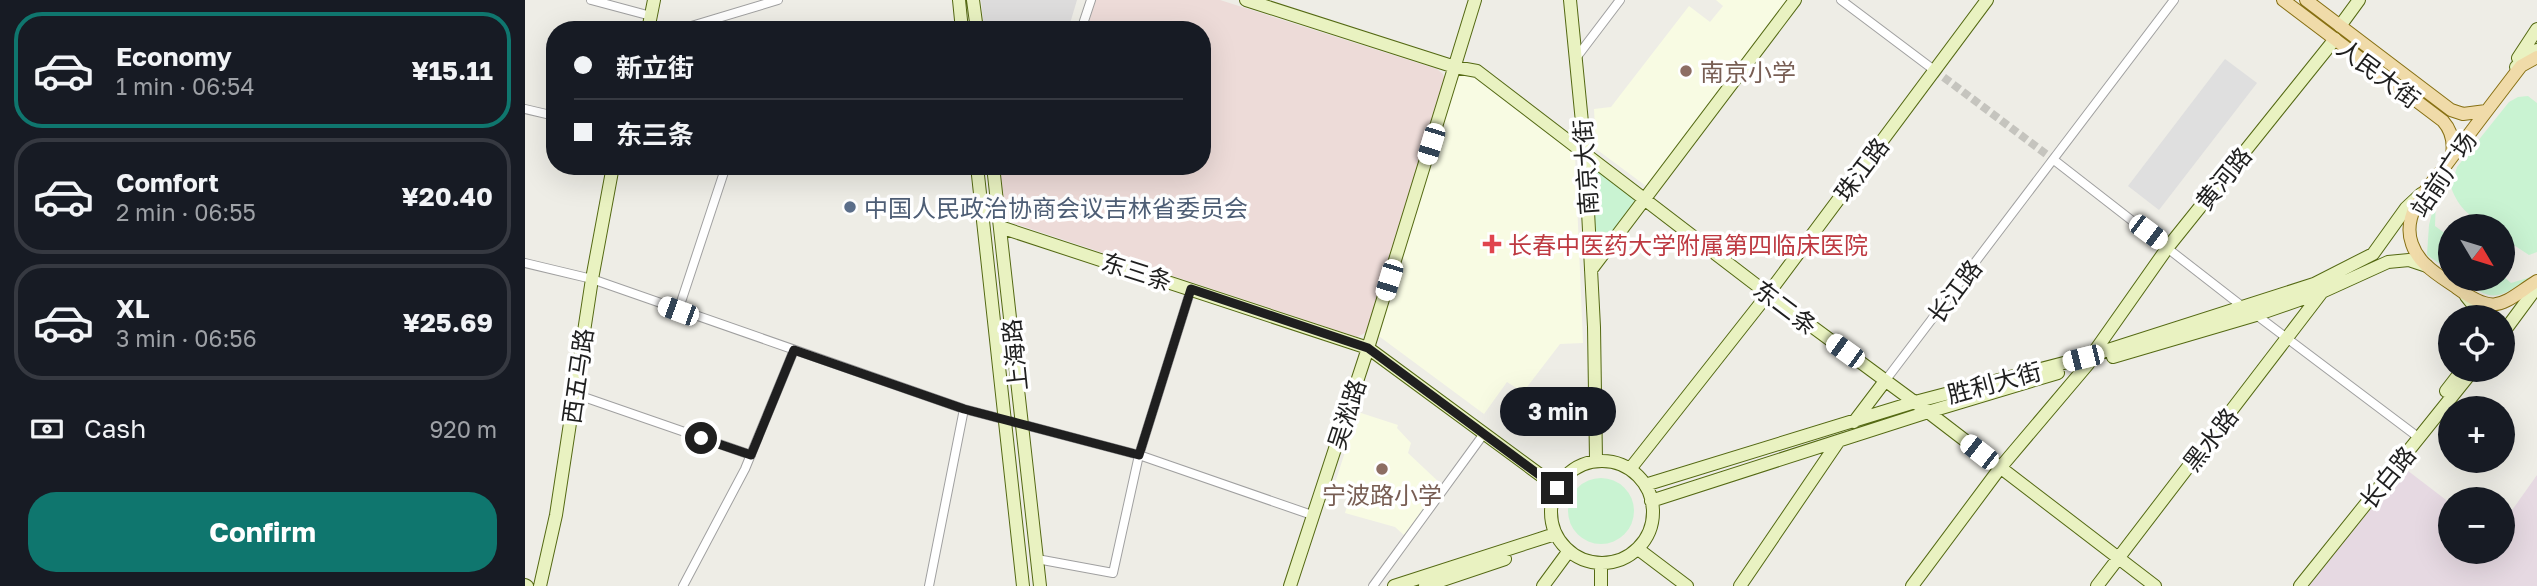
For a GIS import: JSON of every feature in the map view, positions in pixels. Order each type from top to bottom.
[{"type":"main road","points":[[650,21],[655,0]]},
{"type":"main road","points":[[973,0],[976,21]]},
{"type":"main road","name":"东二条","points":[[1247,0],[1455,67],[1477,71],[1768,295],[1915,402],[2155,586]]},
{"type":"main road","name":"吴淞路","points":[[1290,586],[1368,348],[1475,0]]},
{"type":"main road","name":"南京大街","points":[[1570,0],[1585,153],[1596,460]]},
{"type":"main road","points":[[1591,270],[1795,0]]},
{"type":"main road","name":"珠江路","points":[[1630,469],[1768,295],[1987,0]]},
{"type":"main road","name":"人民大街","points":[[2283,0],[2443,121],[2451,132],[2451,159]]},
{"type":"main road","name":"人民大街","points":[[2306,0],[2451,110],[2463,114],[2486,111]]},
{"type":"main road","points":[[2340,26],[2359,0]]},
{"type":"main road","points":[[956,1],[960,21]]},
{"type":"main road","points":[[2513,70],[2519,55],[2537,29]]},
{"type":"main road","name":"黄河路","points":[[1917,584],[2000,468],[2090,359],[2168,247],[2335,39]]},
{"type":"main road","points":[[2497,98],[2501,85],[2513,70],[2528,54],[2537,50]]},
{"type":"main road","name":"站前广场","points":[[2537,57],[2521,66],[2486,111],[2414,210],[2410,226],[2412,245],[2427,266],[2463,293],[2483,303],[2499,305],[2537,281]]},
{"type":"main road","name":"西五马路","points":[[540,586],[556,515],[591,279],[611,175]]},
{"type":"main road","name":"上海路","points":[[978,175],[1023,586]]},
{"type":"main road","name":"上海路","points":[[994,175],[1040,586]]},
{"type":"main road","name":"胜利大街","points":[[1651,501],[1839,442],[2313,284],[2373,254],[2406,208],[2430,187]]},
{"type":"main road","name":"东三条","points":[[1000,227],[1368,348],[1557,488]]},
{"type":"main road","name":"胜利大街","points":[[1645,485],[1915,402],[2256,314],[2322,292],[2388,262],[2409,260],[2427,266]]},
{"type":"main road","points":[[2515,317],[2537,287]]},
{"type":"main road","name":"黑水路","points":[[2097,586],[2322,292]]},
{"type":"main road","points":[[2463,293],[2473,305]]},
{"type":"main road","name":"长江路","points":[[1740,586],[1839,442],[1885,381]]},
{"type":"main road","name":"长白路","points":[[2295,586],[2453,382]]},
{"type":"main road","name":"长白路","points":[[2300,586],[2465,382]]},
{"type":"main road","points":[[1596,460],[1612,461],[1630,469],[1645,485],[1651,501],[1650,527],[1638,549],[1618,560],[1601,564],[1578,558],[1568,552],[1557,538],[1550,500],[1557,488],[1576,466],[1596,460]]},
{"type":"main road","points":[[1394,586],[1557,538]]},
{"type":"main road","points":[[1425,586],[1557,538]]},
{"type":"main road","points":[[1638,549],[1686,586]]},
{"type":"main road","points":[[1543,586],[1568,552]]},
{"type":"main road","points":[[1601,564],[1601,586]]},
{"type":"street","points":[[591,0],[651,16]]},
{"type":"street","points":[[708,21],[778,0]]},
{"type":"street","points":[[1084,21],[1091,0]]},
{"type":"street","points":[[1576,58],[1620,0]]},
{"type":"street","points":[[1841,0],[1934,70]]},
{"type":"street","name":"长江路","points":[[1885,381],[2174,0]]},
{"type":"street","points":[[525,109],[546,114]]},
{"type":"street","points":[[2054,160],[2414,434]]},
{"type":"street","points":[[678,311],[723,175]]},
{"type":"street","points":[[525,263],[591,279],[964,409],[1139,455],[1312,515]]},
{"type":"street","points":[[1037,559],[1113,573],[1139,455],[1191,289]]},
{"type":"street","points":[[683,586],[751,455],[794,350]]},
{"type":"street","points":[[575,394],[751,455]]},
{"type":"street","points":[[929,586],[964,409]]},
{"type":"street","points":[[1373,586],[1483,435]]},
{"type":"shaded area","points":[[981,0],[1077,0],[1071,21],[983,21]]},
{"type":"shaded area","points":[[1093,0],[1220,0],[1437,69],[1443,74],[1445,81],[1367,332],[1357,337],[1013,223],[1008,219],[1004,210],[1000,175],[1211,175],[1211,21],[1087,21]]},
{"type":"shaded area","name":"南京小学","points":[[1716,0],[1787,0],[1646,186],[1596,149],[1594,109],[1611,107],[1689,6],[1710,22],[1723,6]]},
{"type":"shaded area","points":[[2225,59],[2257,83],[2159,210],[2128,186]]},
{"type":"shaded area","name":"长春中医药大学附属第四临床医院","points":[[1460,67],[1575,154],[1583,343],[1560,344],[1527,387],[1518,389],[1507,382],[1484,414],[1376,334]]},
{"type":"shaded area","name":"宁波路小学","points":[[1358,412],[1398,425],[1397,428],[1411,443],[1408,453],[1442,485],[1405,536],[1395,527],[1345,513],[1351,492],[1334,486]]},
{"type":"shaded area","points":[[2399,464],[2438,494],[2438,564],[2515,564],[2515,506],[2537,475],[2537,586],[2306,586]]},
{"type":"green space","points":[[2528,96],[2537,103],[2537,252],[2529,255],[2515,246],[2515,214],[2469,214],[2451,187],[2457,167],[2509,102]]},
{"type":"green space","points":[[1592,166],[1636,199],[1597,251]]},
{"type":"green space","points":[[2436,197],[2438,263],[2427,255],[2429,225]]},
{"type":"green space","points":[[2531,277],[2515,287],[2515,282]]},
{"type":"green space","points":[[2479,291],[2508,291],[2495,296]]},
{"type":"green space","points":[[1594,478],[1608,478],[1620,483],[1629,492],[1634,511],[1632,524],[1625,535],[1608,544],[1594,544],[1582,539],[1573,530],[1568,518],[1568,504],[1573,492],[1582,483]]},
{"type":"tunnel","points":[[1934,70],[2054,160]]},
{"type":"place","name":"南京小学","points":[[1686,71]]},
{"type":"place","name":"中国人民政治协商会议吉林省委员会","points":[[850,207]]},
{"type":"place","name":"长春中医药大学附属第四临床医院","points":[[1492,244]]},
{"type":"place","name":"宁波路小学","points":[[1382,469]]},
{"type":"route","points":[[701,438],[751,455],[794,350],[964,409],[1139,455],[1191,289],[1368,348],[1557,488]]}]
